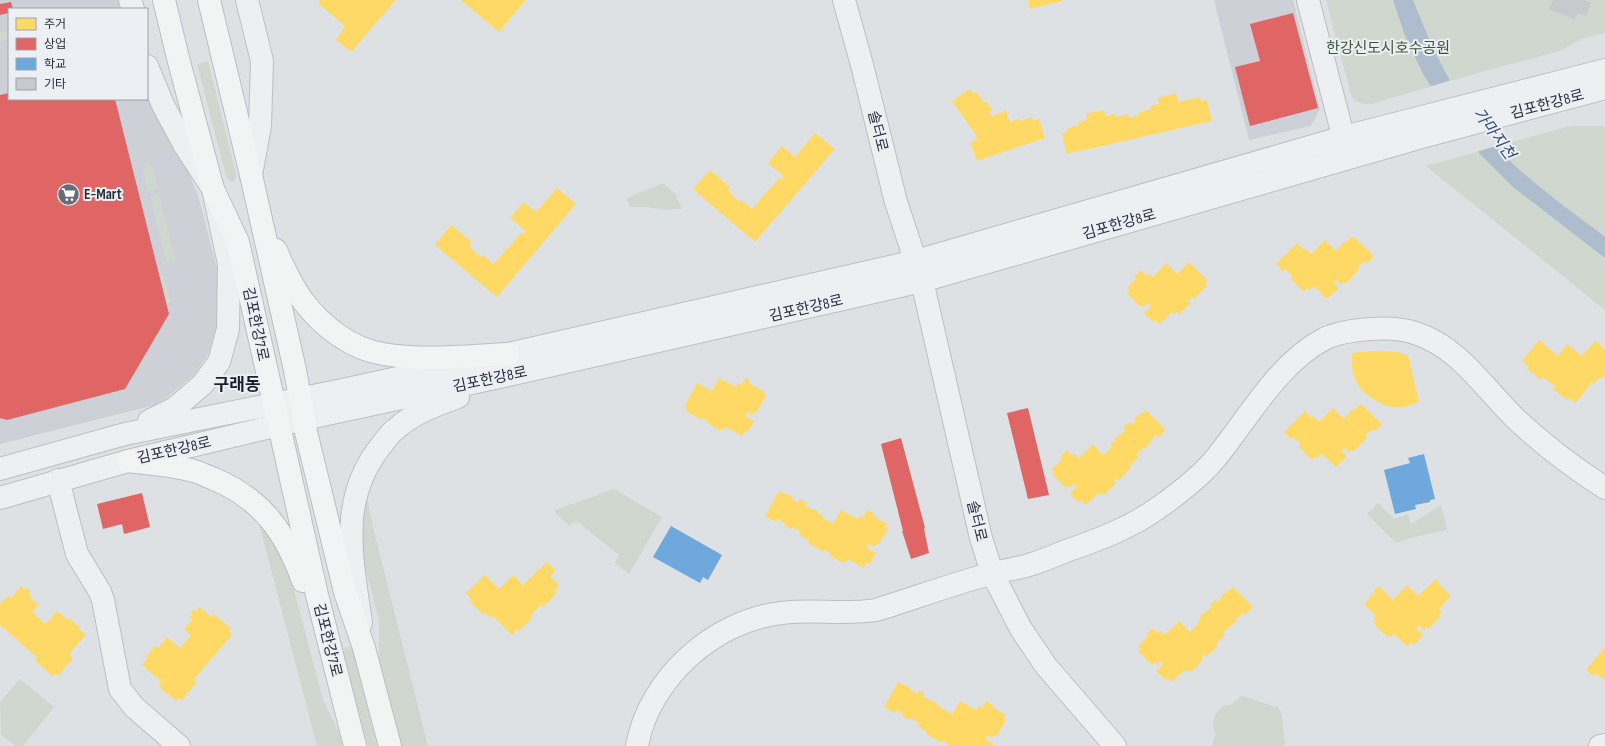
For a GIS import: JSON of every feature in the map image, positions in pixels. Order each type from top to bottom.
[{"type":"main road","name":"김포한강7로","points":[[164,0],[213,190],[238,242],[317,595],[355,746]]},
{"type":"main road","name":"김포한강7로","points":[[209,0],[251,175],[295,370],[301,408],[345,592],[364,648],[390,746]]},
{"type":"main road","points":[[256,200],[278,253],[302,300],[317,317],[336,334],[354,344],[382,354],[511,364]]},
{"type":"main road","points":[[128,461],[195,471],[228,485],[253,501],[273,522],[291,551],[344,706]]},
{"type":"street","points":[[247,0],[262,61],[260,126],[251,175]]},
{"type":"street","name":"솔터로","points":[[844,0],[862,65],[896,202],[919,271]]},
{"type":"street","name":"솔터로","points":[[858,0],[910,205],[919,271],[979,531],[992,573],[1021,629],[1046,666],[1115,746]]},
{"type":"street","points":[[1308,0],[1349,158]]},
{"type":"street","points":[[125,434],[175,408],[203,384],[219,362],[228,329],[229,264],[213,190],[185,146],[163,105],[148,68]]},
{"type":"street","name":"김포한강8로","points":[[0,469],[125,434],[273,403],[301,408],[511,364],[919,271],[1349,158],[1416,129],[1516,102],[1605,70]]},
{"type":"street","name":"김포한강8로","points":[[1516,102],[1605,88]]},
{"type":"street","name":"김포한강8로","points":[[919,271],[1344,137],[1416,129]]},
{"type":"street","points":[[637,746],[643,722],[667,680],[690,656],[723,632],[743,623],[782,613],[860,612],[876,610],[992,573],[1028,565],[1107,536],[1158,509],[1214,461],[1268,389],[1291,364],[1311,347],[1325,338],[1344,332],[1363,329],[1390,328],[1417,333],[1435,341],[1450,350],[1517,420],[1553,452],[1605,488]]},
{"type":"street","points":[[364,648],[350,546],[353,504],[363,473],[374,454],[396,428],[423,411],[511,364]]},
{"type":"street","name":"김포한강8로","points":[[0,498],[128,461],[278,425],[301,408]]},
{"type":"street","points":[[0,454],[79,446]]},
{"type":"street","points":[[58,480],[78,554],[103,600],[120,689],[134,707],[179,746]]},
{"type":"street","points":[[1600,746],[1605,745]]},
{"type":"shaded area","name":"E-Mart","points":[[0,0],[123,0],[126,8],[8,8],[8,100],[148,100],[148,76],[198,195],[219,276],[219,299],[216,333],[207,356],[195,374],[169,396],[155,405],[0,444]]},
{"type":"shaded area","points":[[1214,0],[1293,0],[1320,109],[1311,126],[1249,140]]},
{"type":"green space","name":"한강신도시호수공원","points":[[1326,0],[1605,0],[1605,33],[1581,39],[1560,51],[1371,104],[1365,104],[1357,102],[1351,95]]},
{"type":"green space","points":[[8,31],[8,39],[0,41],[0,33]]},
{"type":"green space","points":[[208,61],[236,174],[236,178],[233,182],[226,176],[197,64]]},
{"type":"green space","points":[[1570,126],[1602,126],[1605,128],[1605,310],[1426,166]]},
{"type":"green space","points":[[145,163],[150,165],[156,179],[158,189],[148,191],[144,173]]},
{"type":"green space","points":[[664,184],[677,195],[677,200],[681,205],[681,209],[664,210],[648,207],[630,207],[627,199]]},
{"type":"green space","points":[[159,194],[176,261],[167,263],[150,196]]},
{"type":"green space","points":[[164,275],[171,303],[166,304],[159,276]]},
{"type":"green space","points":[[614,489],[662,517],[629,574],[614,562],[616,562],[619,555],[578,522],[572,523],[570,526],[556,514],[555,510]]},
{"type":"green space","points":[[367,498],[428,746],[401,746],[379,659],[379,620],[362,556],[360,523]]},
{"type":"green space","points":[[1378,503],[1394,519],[1408,514],[1411,524],[1441,505],[1447,530],[1414,537],[1396,543],[1367,514]]},
{"type":"green space","points":[[262,525],[287,563],[323,700],[337,728],[343,746],[317,746],[260,527]]},
{"type":"green space","points":[[346,647],[350,647],[353,651],[377,746],[368,746],[343,652]]},
{"type":"green space","points":[[20,679],[54,707],[23,746],[16,746],[1,735],[0,702]]},
{"type":"green space","points":[[1242,696],[1279,708],[1285,740],[1284,746],[1213,746],[1213,740],[1216,735],[1213,728],[1215,715],[1224,706],[1230,705]]},
{"type":"water","points":[[1393,0],[1413,0],[1444,70],[1473,118],[1497,148],[1526,176],[1605,237],[1605,258],[1513,187],[1480,154],[1444,106],[1423,74],[1404,33]]},
{"type":"pier","points":[[1452,80],[1457,91],[1487,134],[1499,145],[1476,152],[1429,87]]},
{"type":"building: 주거","points":[[320,0],[396,0],[351,52],[336,40],[345,26],[318,3]]},
{"type":"building: 주거","points":[[461,0],[526,0],[499,32]]},
{"type":"building: 주거","points":[[1028,0],[1062,0],[1062,1],[1030,9]]},
{"type":"building: 주거","points":[[970,89],[974,94],[977,92],[984,103],[986,101],[992,110],[989,112],[992,116],[1006,111],[1010,122],[1019,119],[1020,121],[1032,117],[1033,121],[1039,119],[1045,138],[977,161],[970,142],[977,140],[976,135],[952,101]]},
{"type":"building: 주거","points":[[1176,93],[1178,102],[1200,97],[1201,101],[1207,100],[1212,121],[1067,154],[1062,133],[1068,132],[1067,128],[1079,125],[1078,123],[1087,120],[1086,114],[1104,110],[1106,116],[1115,114],[1116,117],[1128,114],[1129,118],[1139,115],[1139,112],[1151,109],[1150,106],[1159,104],[1158,98]]},
{"type":"building: 주거","points":[[815,133],[835,149],[755,242],[693,189],[710,170],[730,187],[728,190],[739,202],[741,200],[752,209],[780,177],[782,179],[784,176],[768,163],[782,146],[795,157]]},
{"type":"building: 주거","points":[[557,188],[576,204],[497,297],[435,245],[451,225],[472,242],[469,245],[477,254],[481,257],[483,255],[494,264],[522,232],[524,234],[526,231],[510,218],[524,202],[536,212]]},
{"type":"building: 주거","points":[[1353,236],[1374,256],[1367,264],[1364,261],[1357,268],[1359,270],[1345,284],[1343,282],[1341,284],[1336,280],[1334,283],[1339,288],[1327,299],[1314,286],[1310,290],[1308,288],[1304,292],[1291,279],[1293,276],[1285,269],[1283,271],[1276,264],[1297,243],[1311,254],[1325,240],[1336,251],[1345,241],[1346,242]]},
{"type":"building: 주거","points":[[1189,262],[1208,281],[1205,284],[1207,286],[1194,299],[1192,297],[1188,301],[1191,303],[1179,314],[1177,312],[1174,314],[1172,312],[1160,324],[1155,320],[1153,322],[1144,313],[1151,306],[1148,303],[1144,307],[1142,305],[1140,307],[1127,293],[1130,290],[1127,288],[1136,279],[1134,277],[1141,270],[1147,276],[1149,273],[1153,277],[1166,263],[1177,274]]},
{"type":"building: 주거","points":[[1539,340],[1558,356],[1567,344],[1582,356],[1595,341],[1605,349],[1605,374],[1594,384],[1592,382],[1576,403],[1569,398],[1567,400],[1553,389],[1555,386],[1543,377],[1541,380],[1527,369],[1529,366],[1522,361]]},
{"type":"building: 주거","points":[[1370,351],[1397,352],[1408,355],[1419,402],[1404,407],[1392,407],[1381,404],[1360,388],[1354,377],[1352,368],[1352,353]]},
{"type":"building: 주거","points":[[719,378],[736,387],[738,383],[741,385],[746,378],[750,380],[749,383],[765,392],[764,395],[766,396],[756,413],[754,412],[752,415],[747,412],[745,416],[754,421],[748,432],[746,430],[742,436],[726,427],[724,430],[722,428],[721,431],[707,423],[708,421],[703,418],[702,420],[686,411],[687,408],[684,407],[697,383],[712,391]]},
{"type":"building: 주거","points":[[1361,404],[1382,424],[1375,431],[1372,429],[1365,436],[1367,438],[1353,452],[1351,450],[1349,452],[1344,448],[1341,451],[1347,456],[1336,467],[1322,454],[1318,458],[1316,456],[1312,460],[1299,447],[1301,444],[1293,437],[1291,439],[1284,432],[1305,411],[1319,422],[1333,408],[1344,419],[1353,409],[1354,410]]},
{"type":"building: 주거","points":[[1146,410],[1166,430],[1159,437],[1156,435],[1145,449],[1143,448],[1136,455],[1139,457],[1129,466],[1131,468],[1119,480],[1117,478],[1114,481],[1116,483],[1104,495],[1102,493],[1100,495],[1098,493],[1086,505],[1081,500],[1079,503],[1070,494],[1077,486],[1074,484],[1070,488],[1068,485],[1066,488],[1052,474],[1054,472],[1052,469],[1062,459],[1060,457],[1067,450],[1072,456],[1075,454],[1079,458],[1093,444],[1103,455],[1112,447],[1110,445],[1115,441],[1114,439],[1126,430],[1123,428],[1129,422],[1131,425],[1136,420],[1134,419]]},
{"type":"building: 주거","points":[[779,491],[793,497],[792,499],[798,503],[800,499],[807,503],[805,506],[819,512],[818,513],[823,516],[822,517],[833,524],[841,510],[858,519],[860,516],[863,517],[868,510],[875,514],[873,516],[887,524],[885,527],[888,529],[878,545],[876,544],[874,547],[869,544],[867,548],[876,553],[870,564],[867,562],[864,568],[848,559],[843,563],[829,555],[830,553],[825,550],[824,552],[808,543],[809,541],[799,535],[801,532],[792,527],[791,529],[785,526],[786,524],[778,519],[776,522],[765,516]]},
{"type":"building: 주거","points":[[547,562],[556,571],[550,576],[560,586],[554,591],[556,594],[543,607],[541,605],[530,616],[532,618],[519,631],[517,629],[512,635],[493,616],[491,618],[486,613],[484,615],[470,602],[472,600],[466,593],[485,575],[499,589],[513,575],[523,585]]},
{"type":"building: 주거","points":[[1436,579],[1451,596],[1439,609],[1442,611],[1439,614],[1441,616],[1428,629],[1426,627],[1423,630],[1419,625],[1416,628],[1423,635],[1414,645],[1412,642],[1407,646],[1394,634],[1391,637],[1389,635],[1387,637],[1374,624],[1376,622],[1373,619],[1376,616],[1364,604],[1375,592],[1374,590],[1379,586],[1393,600],[1407,585],[1418,596]]},
{"type":"building: 주거","points":[[21,586],[25,590],[27,588],[31,591],[29,593],[32,596],[30,598],[39,605],[32,612],[46,624],[57,611],[68,620],[70,618],[86,635],[69,654],[73,658],[58,676],[55,673],[52,676],[35,660],[37,657],[0,625],[0,604],[8,596],[11,598]]},
{"type":"building: 주거","points":[[1233,587],[1253,607],[1245,615],[1243,613],[1235,620],[1237,621],[1223,632],[1225,635],[1216,644],[1218,646],[1206,657],[1204,655],[1201,658],[1203,660],[1191,672],[1189,670],[1187,672],[1185,670],[1172,682],[1167,678],[1165,680],[1156,671],[1163,664],[1161,661],[1157,665],[1154,663],[1152,665],[1138,651],[1141,649],[1138,646],[1148,636],[1146,634],[1153,628],[1158,633],[1161,631],[1165,635],[1179,621],[1190,632],[1198,624],[1197,622],[1201,618],[1200,616],[1212,607],[1210,605],[1215,600],[1217,602],[1222,598],[1221,596]]},
{"type":"building: 주거","points":[[199,607],[211,617],[214,614],[231,629],[229,632],[232,635],[193,680],[197,682],[182,700],[179,698],[176,701],[158,686],[162,682],[142,665],[148,658],[146,657],[155,646],[158,648],[167,637],[180,648],[191,635],[184,629],[192,620],[189,618],[192,615],[190,614],[194,609],[196,611]]},
{"type":"building: 주거","points":[[1605,647],[1605,680],[1596,673],[1593,676],[1586,670]]},
{"type":"building: 주거","points":[[898,682],[911,688],[910,690],[917,694],[919,690],[925,694],[923,697],[937,703],[936,704],[941,708],[952,714],[960,701],[976,710],[979,706],[982,708],[986,701],[993,705],[992,707],[1006,715],[1004,718],[1006,720],[997,736],[994,735],[992,738],[988,735],[985,739],[994,744],[993,746],[947,746],[949,744],[944,741],[942,743],[926,734],[927,732],[918,726],[919,723],[910,718],[909,720],[903,717],[904,715],[896,710],[895,713],[884,707]]},
{"type":"building: 상업","points":[[11,2],[13,8],[8,8],[8,13],[0,15],[0,4]]},
{"type":"building: 상업","points":[[1293,13],[1318,108],[1250,126],[1235,67],[1260,61],[1250,24]]},
{"type":"building: 상업","name":"E-Mart","points":[[8,93],[8,100],[115,100],[169,314],[125,389],[7,420],[0,418],[0,95]]},
{"type":"building: 상업","points":[[1028,408],[1049,495],[1028,499],[1007,413]]},
{"type":"building: 상업","points":[[901,438],[925,528],[929,553],[911,559],[902,531],[881,444]]},
{"type":"building: 상업","points":[[142,493],[150,527],[124,534],[122,524],[103,529],[97,504]]},
{"type":"building: 학교","points":[[1424,454],[1435,499],[1430,500],[1430,502],[1415,505],[1416,509],[1395,514],[1384,470],[1410,463],[1408,458]]},
{"type":"building: 학교","points":[[671,526],[722,555],[708,580],[703,577],[700,583],[653,557]]},
{"type":"building: 기타","points":[[1553,0],[1583,0],[1591,3],[1586,16],[1577,13],[1575,19],[1549,9]]},
{"type":"place","name":"E-Mart","points":[[69,194]]},
{"type":"district","name":"구래동","points":[[237,384]]},
{"type":"water label","name":"가마지천","points":[[1495,133]]}]
